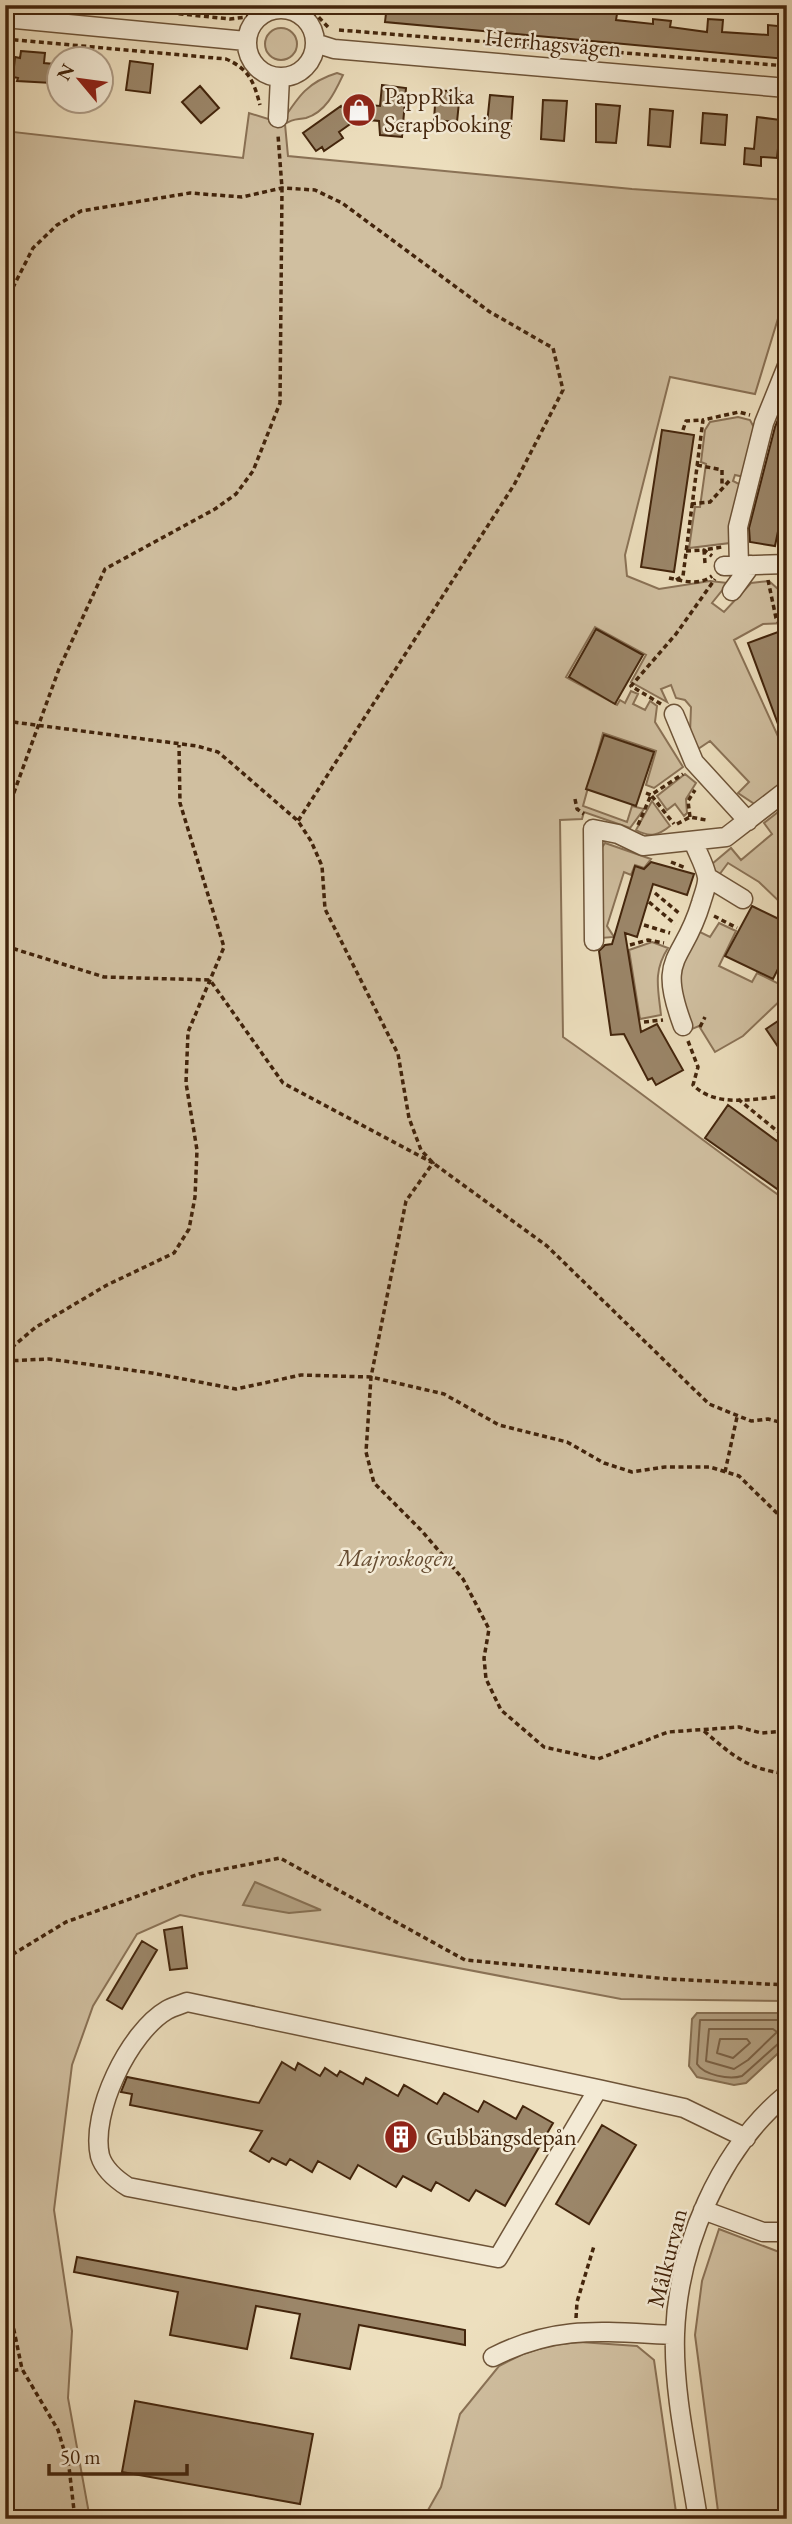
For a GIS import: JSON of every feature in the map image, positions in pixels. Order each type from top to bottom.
[{"type":"street","points":[[281,7],[294,11],[305,19],[313,30],[315,43],[313,54],[301,71],[280,77],[269,75],[252,62],[246,41],[257,18],[281,7]]},
{"type":"street","points":[[5,18],[246,41]]},
{"type":"street","name":"Herrhagsvägen","points":[[315,43],[334,49],[787,88]]},
{"type":"street","points":[[278,118],[280,77]]},
{"type":"street","points":[[732,591],[738,566],[738,527],[764,423],[787,366]]},
{"type":"street","points":[[738,566],[787,564]]},
{"type":"street","points":[[667,709],[694,762],[747,821]]},
{"type":"street","points":[[594,941],[593,830],[618,834],[643,846],[726,837],[787,790]]},
{"type":"street","points":[[693,841],[707,877],[743,899]]},
{"type":"street","points":[[683,1026],[671,993],[670,973],[689,931],[707,877]]},
{"type":"street","points":[[598,2090],[498,2258],[128,2187],[116,2180],[101,2158],[98,2134],[108,2095],[128,2050],[166,2010],[187,2002],[684,2108],[746,2138]]},
{"type":"street","name":"Målkurvan","points":[[698,2519],[679,2391],[675,2334],[688,2254],[703,2210],[718,2180],[746,2138],[787,2094]]},
{"type":"street","points":[[703,2210],[762,2232],[787,2232]]},
{"type":"street","name":"Målkurvan","points":[[493,2357],[520,2343],[578,2331],[675,2334]]},
{"type":"path","points":[[94,5],[230,19],[247,17],[260,5]]},
{"type":"path","points":[[307,5],[326,26],[338,30],[787,66]]},
{"type":"path","points":[[5,40],[226,59],[240,65],[251,76],[261,114],[278,118],[282,188],[281,403],[253,471],[236,494],[215,509],[105,569],[59,669],[5,817]]},
{"type":"path","points":[[5,303],[33,248],[58,225],[81,211],[190,193],[242,197],[282,188],[315,190],[342,203],[490,312],[553,348],[563,390],[514,485],[298,821]]},
{"type":"path","points":[[683,430],[686,421],[739,412],[764,423]]},
{"type":"path","points":[[676,580],[682,576],[703,420]]},
{"type":"path","points":[[697,465],[722,470],[722,486]]},
{"type":"path","points":[[691,504],[710,502],[733,477]]},
{"type":"path","points":[[685,551],[705,550]]},
{"type":"path","points":[[669,578],[683,583],[706,579],[738,566]]},
{"type":"path","points":[[667,709],[631,687],[738,566]]},
{"type":"path","points":[[768,578],[770,603],[787,637]]},
{"type":"path","points":[[5,722],[218,752],[298,821],[323,866],[325,909],[398,1054],[409,1118],[421,1150],[433,1163]]},
{"type":"path","points":[[5,1353],[36,1327],[95,1292],[174,1253],[189,1229],[195,1197],[197,1150],[186,1083],[188,1032],[224,947],[180,803],[179,745]]},
{"type":"path","points":[[632,832],[642,820],[649,794],[687,770]]},
{"type":"path","points":[[690,817],[688,801],[700,783]]},
{"type":"path","points":[[649,794],[675,826],[690,817],[710,823]]},
{"type":"path","points":[[575,799],[577,809],[585,815]]},
{"type":"path","points":[[655,893],[689,931]]},
{"type":"path","points":[[649,902],[689,931]]},
{"type":"path","points":[[644,925],[689,931]]},
{"type":"path","points":[[630,945],[689,931],[737,928]]},
{"type":"path","points":[[5,946],[104,977],[210,980]]},
{"type":"path","points":[[210,980],[283,1083],[433,1163],[547,1246],[709,1404],[737,1416],[787,1424]]},
{"type":"path","points":[[683,1026],[698,1067],[693,1085],[704,1096],[738,1099],[787,1096]]},
{"type":"path","points":[[738,1099],[787,1139]]},
{"type":"path","points":[[433,1163],[406,1201],[371,1377],[366,1452],[374,1483],[421,1530],[463,1579],[489,1629],[484,1658],[486,1679],[501,1710],[544,1747],[598,1759],[668,1732],[739,1727],[761,1733],[787,1731]]},
{"type":"path","points":[[5,1361],[48,1359],[236,1388],[302,1375],[371,1377],[443,1394],[499,1425],[567,1442],[604,1463],[632,1472],[665,1467],[710,1467],[739,1476],[787,1523]]},
{"type":"path","points":[[725,1472],[737,1416]]},
{"type":"path","points":[[702,1730],[738,1761],[760,1770],[787,1774]]},
{"type":"path","points":[[5,1959],[66,1922],[200,1874],[280,1858],[466,1959],[670,1979],[787,1985]]},
{"type":"path","points":[[578,2331],[577,2302],[594,2246]]},
{"type":"path","points":[[5,2287],[22,2369],[58,2430],[69,2467],[75,2519]]},
{"type":"path","points":[[5,2372],[22,2369]]},
{"type":"green space","points":[[281,28],[293,32],[297,44],[293,56],[281,60],[269,56],[265,44],[269,32]]},
{"type":"green space","name":"Majroskogen","points":[[337,73],[343,75],[333,94],[319,111],[285,124],[288,156],[632,189],[787,200],[787,305],[780,312],[755,394],[670,377],[625,555],[627,576],[659,589],[710,581],[728,583],[712,603],[724,612],[751,583],[769,581],[778,589],[787,591],[787,623],[763,624],[734,640],[787,756],[787,782],[756,805],[738,793],[749,782],[710,741],[698,749],[690,733],[691,707],[685,700],[676,698],[671,685],[661,689],[667,702],[631,682],[646,655],[595,627],[566,677],[617,705],[620,700],[625,703],[631,691],[638,694],[633,704],[645,710],[650,701],[657,706],[655,722],[683,767],[654,788],[646,785],[656,751],[603,733],[583,806],[627,822],[632,806],[644,809],[630,828],[584,812],[582,819],[560,820],[563,1037],[787,1201],[787,2001],[621,1999],[180,1915],[137,1934],[93,2006],[72,2065],[54,2210],[72,2331],[68,2398],[90,2519],[5,2519],[5,131],[243,158],[249,113],[281,123],[304,92],[318,81]]},
{"type":"green space","points":[[738,417],[750,420],[757,433],[744,477],[735,475],[733,481],[741,485],[730,543],[689,548],[695,507],[700,507],[706,464],[701,462],[705,430],[710,422]]},
{"type":"green space","points":[[685,774],[696,783],[686,799],[687,813],[684,816],[675,804],[667,810],[657,796]]},
{"type":"green space","points":[[652,801],[670,826],[662,832],[650,835],[636,830]]},
{"type":"green space","points":[[787,805],[787,909],[759,882],[728,863],[719,875],[712,871],[712,864],[731,848],[741,860],[772,834],[764,823]]},
{"type":"green space","points":[[605,843],[651,859],[644,868],[635,865],[631,875],[624,872],[607,926],[614,937],[601,938],[601,849]]},
{"type":"green space","points":[[719,923],[736,931],[719,966],[752,982],[757,973],[779,984],[786,972],[781,968],[787,961],[787,994],[743,1036],[715,1052],[699,1026],[692,1029],[680,979],[681,969],[696,930],[710,937]]},
{"type":"green space","points":[[652,942],[668,948],[658,972],[661,1015],[640,1019],[629,950]]},
{"type":"green space","points":[[719,2229],[787,2255],[787,2519],[719,2519],[695,2335],[702,2281]]},
{"type":"green space","points":[[580,2342],[637,2346],[654,2360],[677,2519],[423,2519],[441,2487],[460,2414],[499,2366],[523,2354],[552,2345]]},
{"type":"water","points":[[255,1882],[321,1910],[289,1913],[243,1905]]},
{"type":"water","points":[[697,2013],[787,2013],[787,2045],[746,2083],[734,2085],[697,2077],[689,2066],[692,2019]]},
{"type":"building","points":[[387,5],[458,5],[493,11],[494,5],[587,5],[586,11],[617,14],[616,20],[653,24],[653,19],[671,21],[670,27],[707,32],[708,19],[723,20],[722,32],[768,35],[768,25],[787,27],[786,59],[385,22]]},
{"type":"building","points":[[21,51],[45,53],[46,83],[17,81],[18,78],[13,77],[15,57],[20,58]]},
{"type":"building","points":[[130,61],[153,64],[150,93],[126,90]]},
{"type":"building","points":[[382,85],[406,88],[402,137],[380,135],[379,121],[369,120],[370,105],[380,106]]},
{"type":"building","points":[[200,86],[219,108],[201,123],[182,102]]},
{"type":"building","points":[[436,90],[460,92],[457,122],[434,120]]},
{"type":"building","points":[[490,95],[513,97],[511,126],[487,124]]},
{"type":"building","points":[[543,100],[567,101],[564,141],[541,139]]},
{"type":"building","points":[[596,104],[620,106],[616,143],[596,142]]},
{"type":"building","points":[[341,106],[353,122],[339,132],[343,138],[324,151],[322,147],[316,151],[303,133]]},
{"type":"building","points":[[650,109],[673,111],[670,147],[648,145]]},
{"type":"building","points":[[703,113],[727,115],[725,145],[701,143]]},
{"type":"building","points":[[757,117],[781,120],[777,158],[761,157],[761,166],[744,164],[745,148],[754,149]]},
{"type":"building","points":[[787,397],[787,487],[775,546],[750,542],[749,528],[775,427]]},
{"type":"building","points":[[662,430],[694,435],[674,572],[641,567]]},
{"type":"building","points":[[596,629],[643,655],[615,704],[569,677]]},
{"type":"building","points":[[778,632],[787,655],[785,743],[748,643]]},
{"type":"building","points":[[604,735],[654,752],[636,806],[586,789]]},
{"type":"building","points":[[651,862],[694,874],[687,895],[653,884],[637,937],[625,933],[641,1032],[657,1024],[683,1070],[656,1085],[652,1078],[648,1080],[624,1034],[611,1035],[599,951],[605,945],[612,944],[635,866],[644,869]]},
{"type":"building","points":[[752,906],[787,923],[787,951],[773,979],[725,956]]},
{"type":"building","points":[[787,1015],[787,1060],[766,1029]]},
{"type":"building","points":[[728,1105],[777,1141],[787,1126],[787,1196],[705,1138]]},
{"type":"building","points":[[182,1927],[187,1968],[170,1970],[164,1930]]},
{"type":"building","points":[[142,1941],[157,1950],[122,2009],[107,2000]]},
{"type":"building","name":"Gubbängsdepån","points":[[282,2062],[295,2070],[298,2063],[320,2076],[325,2068],[337,2076],[340,2071],[363,2084],[366,2078],[398,2096],[404,2085],[437,2104],[444,2093],[478,2112],[484,2101],[516,2119],[523,2106],[553,2123],[505,2206],[476,2190],[469,2201],[436,2182],[431,2191],[403,2176],[396,2187],[358,2165],[350,2179],[318,2161],[312,2172],[290,2159],[286,2165],[272,2158],[269,2162],[250,2151],[262,2131],[130,2105],[132,2094],[121,2092],[127,2077],[259,2103]]},
{"type":"building","points":[[602,2125],[636,2145],[589,2224],[556,2204]]},
{"type":"building","points":[[77,2257],[465,2330],[465,2345],[359,2325],[350,2369],[291,2358],[300,2314],[256,2306],[247,2349],[170,2335],[178,2292],[74,2272]]},
{"type":"building","points":[[135,2401],[313,2434],[300,2504],[122,2472]]},
{"type":"place","name":"PappRika Scrapbooking","points":[[359,110]]},
{"type":"place","name":"Gubbängsdepån","points":[[401,2137]]}]
